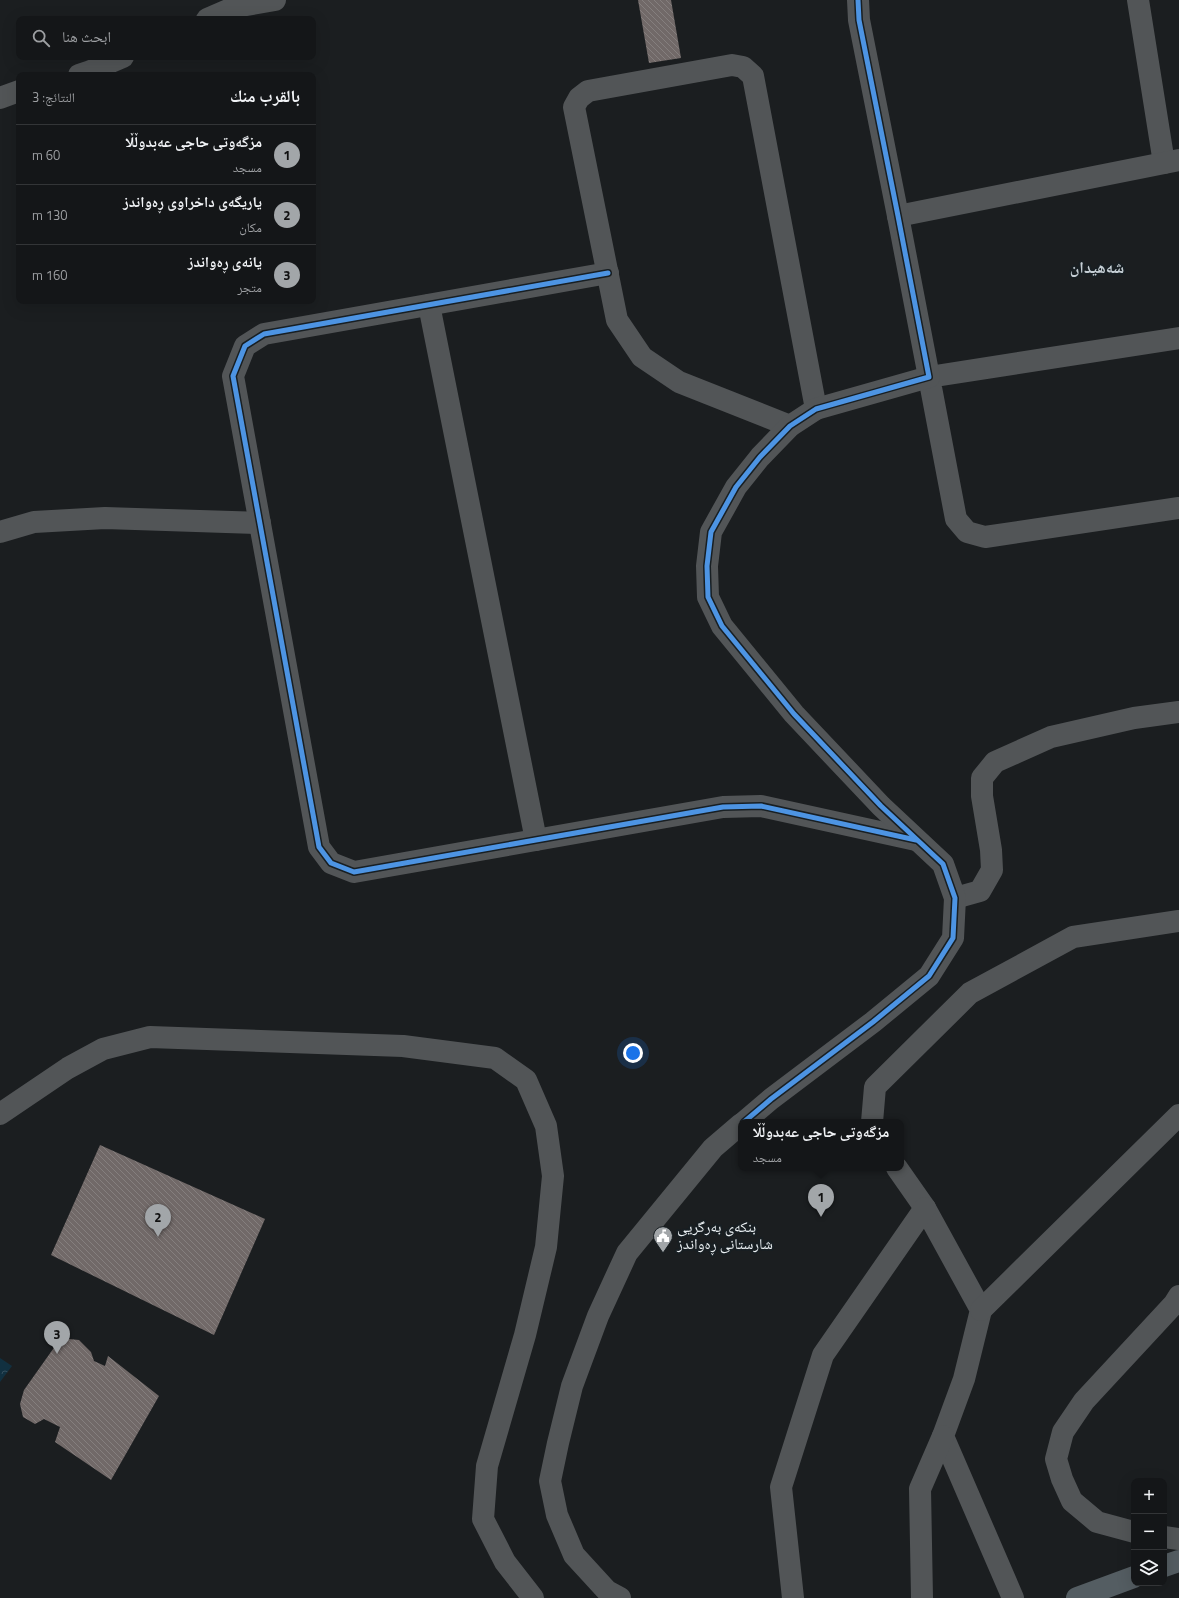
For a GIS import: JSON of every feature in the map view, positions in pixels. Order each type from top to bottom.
[{"type":"main road","points":[[1167,1565],[1179,1561]]},
{"type":"main road","points":[[1081,1597],[1131,1578]]},
{"type":"street","points":[[214,16],[235,7],[275,0]]},
{"type":"street","points":[[858,0],[859,20],[956,518],[967,532],[985,537],[1179,508]]},
{"type":"street","points":[[898,216],[1172,161],[1138,0]]},
{"type":"street","points":[[88,72],[116,60]]},
{"type":"street","points":[[790,426],[679,382],[642,357],[617,320],[574,107],[579,98],[588,91],[732,65],[743,67],[753,76],[816,409]]},
{"type":"street","points":[[0,98],[16,92]]},
{"type":"street","points":[[608,273],[264,334],[245,346],[233,376],[319,847],[331,863],[354,872],[723,807],[761,806],[916,840]]},
{"type":"street","points":[[429,305],[536,840]]},
{"type":"street","points":[[748,1119],[771,1099],[873,1022],[929,976],[952,938],[955,898],[943,864],[881,806],[794,714],[722,626],[708,597],[707,566],[711,532],[736,487],[760,457],[790,426],[816,409],[929,377],[1179,338]]},
{"type":"street","points":[[0,532],[34,522],[105,518],[260,523]]},
{"type":"street","points":[[955,898],[980,891],[992,870],[991,850],[982,796],[982,778],[995,762],[1051,737],[1134,718],[1179,712]]},
{"type":"street","points":[[872,1119],[875,1087],[970,993],[1073,937],[1179,921]]},
{"type":"street","points":[[0,1114],[68,1068],[103,1049],[150,1036],[403,1046],[495,1058],[526,1080],[546,1126],[554,1176],[546,1247],[525,1335],[487,1466],[482,1519],[505,1562],[533,1598]]},
{"type":"street","points":[[922,1598],[920,1489],[943,1436],[964,1379],[982,1310],[1179,1114]]},
{"type":"street","points":[[620,1598],[607,1591],[574,1555],[557,1515],[550,1481],[572,1386],[598,1316],[627,1253],[713,1148],[738,1127]]},
{"type":"street","points":[[899,1171],[925,1208],[982,1310]]},
{"type":"street","points":[[793,1598],[780,1487],[823,1355],[925,1208]]},
{"type":"street","points":[[1131,1531],[1097,1522],[1072,1501],[1062,1479],[1056,1459],[1063,1432],[1084,1401],[1174,1304],[1179,1296]]},
{"type":"street","points":[[943,1436],[1013,1598]]},
{"type":"street","points":[[1167,1537],[1179,1539]]},
{"type":"green space","points":[[0,1358],[12,1366],[0,1382]]},
{"type":"building","points":[[638,0],[671,0],[681,58],[649,63]]},
{"type":"building","points":[[100,1145],[265,1219],[214,1335],[51,1255]]},
{"type":"building","points":[[69,1339],[79,1340],[91,1352],[94,1361],[105,1366],[108,1356],[159,1396],[111,1480],[55,1442],[60,1427],[44,1419],[35,1424],[23,1417],[20,1404],[24,1390],[58,1342]]},
{"type":"cycle path","points":[[748,1119],[771,1099],[873,1022],[929,976],[953,938],[955,898],[943,864],[881,806],[794,714],[722,626],[708,597],[707,566],[711,532],[736,487],[760,457],[790,426],[816,409],[929,377],[859,20],[858,0]]},
{"type":"cycle path","points":[[608,273],[264,334],[245,346],[233,376],[319,847],[331,863],[354,872],[723,807],[761,806],[916,840]]},
{"type":"place","name":"مزگەوتی حاجی عەبدوڵڵا","points":[[821,1217]]},
{"type":"place","name":"یاریگەی داخراوی ڕەواندز","points":[[158,1237]]},
{"type":"place","name":"بنکەی بەرگریی شارستانی ڕەواندز","points":[[663,1253]]},
{"type":"place","name":"یانەی ڕەواندز","points":[[57,1354]]},
{"type":"district","name":"شەهیدان","points":[[1097,267]]}]
